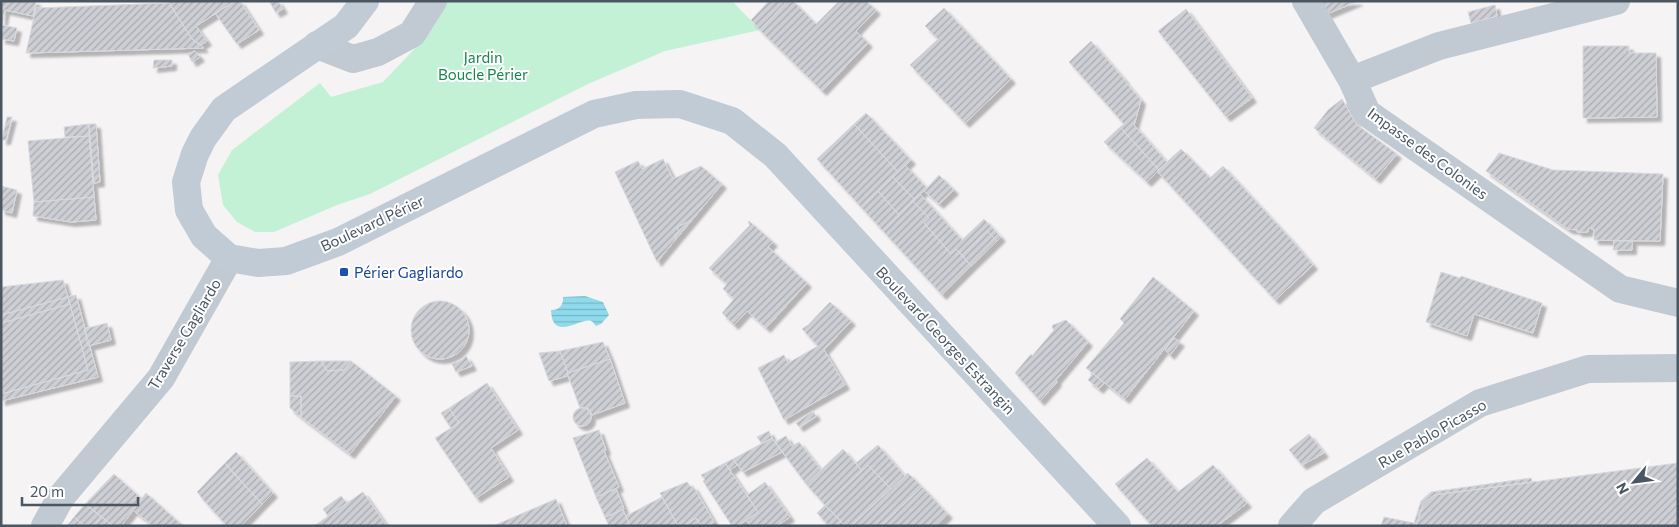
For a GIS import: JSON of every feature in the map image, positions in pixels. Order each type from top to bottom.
[{"type":"street","points":[[229,258],[204,236],[189,210],[186,182],[195,154],[203,138],[224,109],[346,26],[364,1]]},
{"type":"street","points":[[316,45],[353,59],[378,52],[412,34],[433,1]]},
{"type":"street","name":"Impasse des Colonies","points":[[1306,1],[1352,80],[1367,112],[1620,290],[1678,303]]},
{"type":"street","points":[[1352,80],[1439,46],[1616,1]]},
{"type":"street","name":"Boulevard Périer","points":[[229,258],[258,263],[286,261],[338,242],[594,114],[636,105],[680,104],[732,121],[776,155]]},
{"type":"street","name":"Boulevard Georges Estrangin","points":[[776,155],[1117,526]]},
{"type":"street","name":"Traverse Gagliardo","points":[[45,526],[61,497],[161,378],[229,258]]},
{"type":"street","name":"Rue Pablo Picasso","points":[[1292,526],[1314,501],[1480,402],[1588,369],[1678,368]]},
{"type":"green space","name":"Jardin Boucle Périer","points":[[447,1],[732,1],[760,30],[665,51],[588,84],[370,194],[337,205],[274,232],[255,232],[237,222],[223,205],[218,175],[232,150],[320,83],[331,97],[383,82],[423,40]]},
{"type":"water","points":[[585,296],[603,302],[609,315],[601,324],[596,326],[592,321],[586,321],[561,327],[556,325],[551,310],[556,310],[560,307],[563,303],[563,297]]},
{"type":"building","points":[[1,1],[36,1],[33,16],[5,10],[1,30]]},
{"type":"building","points":[[168,1],[235,1],[196,26],[207,41],[201,45],[192,39]]},
{"type":"building","points":[[235,1],[240,1],[259,30],[237,44],[215,13]]},
{"type":"building","points":[[269,1],[278,1],[283,9],[276,13]]},
{"type":"building","points":[[769,1],[787,1],[760,30],[751,20]]},
{"type":"building","points":[[787,1],[793,1],[816,24],[839,1],[866,1],[876,10],[856,31],[868,43],[822,91],[760,30]]},
{"type":"building","points":[[1314,1],[1358,1],[1322,16]]},
{"type":"building","points":[[169,3],[192,39],[204,48],[26,53],[36,8]]},
{"type":"building","points":[[1495,5],[1497,16],[1471,23],[1468,12]]},
{"type":"building","points":[[944,8],[1011,79],[965,123],[910,65],[938,39],[925,26]]},
{"type":"building","points":[[1186,9],[1252,98],[1226,117],[1158,31]]},
{"type":"building","points":[[2,25],[17,28],[14,41],[1,39]]},
{"type":"building","points":[[1091,41],[1141,100],[1134,125],[1167,162],[1159,170],[1120,127],[1124,124],[1069,62]]},
{"type":"building","points":[[1583,46],[1629,46],[1629,53],[1656,53],[1657,117],[1583,118]]},
{"type":"building","points":[[195,51],[200,57],[192,62],[188,54]]},
{"type":"building","points":[[154,60],[172,60],[172,66],[153,68]]},
{"type":"building","points":[[1342,99],[1357,125],[1397,154],[1376,179],[1314,128],[1328,110]]},
{"type":"building","points":[[866,113],[911,160],[898,172],[854,124]]},
{"type":"building","points":[[7,117],[12,117],[6,140],[2,140]]},
{"type":"building","points":[[89,124],[89,136],[65,137],[64,127]]},
{"type":"building","points":[[89,124],[96,124],[100,182],[94,183]]},
{"type":"building","points":[[854,124],[898,172],[861,207],[817,159]]},
{"type":"building","points":[[1120,127],[1159,170],[1147,182],[1104,142]]},
{"type":"building","points":[[89,136],[94,197],[34,202],[28,141]]},
{"type":"building","points":[[1181,149],[1210,178],[1223,166],[1313,265],[1275,300],[1157,171]]},
{"type":"building","points":[[1499,153],[1553,170],[1663,174],[1660,241],[1594,240],[1594,229],[1588,228],[1588,232],[1577,232],[1578,230],[1568,229],[1486,171]]},
{"type":"building","points":[[663,159],[673,179],[701,166],[722,184],[692,220],[677,227],[679,232],[675,234],[676,239],[657,262],[615,172],[638,161],[642,169]]},
{"type":"building","points":[[905,165],[927,188],[914,199],[893,177]]},
{"type":"building","points":[[939,175],[954,190],[939,204],[924,191]]},
{"type":"building","points":[[893,177],[914,199],[899,215],[878,191]]},
{"type":"building","points":[[1,186],[17,190],[12,213],[1,210]]},
{"type":"building","points":[[878,191],[899,215],[883,231],[861,207]]},
{"type":"building","points":[[920,194],[962,240],[984,219],[1001,237],[997,241],[987,231],[962,255],[956,249],[951,254],[924,223],[929,218],[913,201]]},
{"type":"building","points":[[94,197],[96,220],[71,222],[33,216],[34,202]]},
{"type":"building","points":[[913,201],[929,218],[924,223],[951,254],[956,249],[971,266],[942,295],[883,231]]},
{"type":"building","points":[[692,220],[676,239],[675,234],[679,232],[677,227]]},
{"type":"building","points":[[749,221],[773,242],[768,247],[807,283],[766,328],[747,311],[734,325],[722,313],[734,299],[723,289],[727,284],[709,268],[750,225]]},
{"type":"building","points":[[987,231],[997,241],[971,266],[962,255]]},
{"type":"building","points":[[1614,241],[1632,241],[1632,250],[1613,250]]},
{"type":"building","points":[[1441,272],[1460,278],[1461,276],[1542,303],[1533,333],[1474,314],[1467,336],[1426,322]]},
{"type":"building","points":[[1153,277],[1194,311],[1125,399],[1086,368],[1124,323],[1120,319]]},
{"type":"building","points":[[63,280],[68,297],[1,315],[1,287]]},
{"type":"building","points":[[76,295],[98,377],[1,401],[1,394],[88,370],[68,297]]},
{"type":"building","points":[[68,297],[70,304],[1,323],[1,315]]},
{"type":"building","points":[[440,301],[451,303],[464,314],[469,330],[467,341],[456,354],[440,359],[429,357],[416,346],[411,330],[413,319],[424,306]]},
{"type":"building","points":[[830,302],[851,321],[824,350],[845,385],[784,420],[758,368],[784,355],[788,363],[818,346],[802,329]]},
{"type":"building","points":[[70,304],[88,370],[1,394],[1,323]]},
{"type":"building","points":[[1066,320],[1088,342],[1040,401],[1015,373],[1054,330],[1053,325]]},
{"type":"building","points":[[107,323],[111,340],[88,346],[84,329]]},
{"type":"building","points":[[1174,338],[1180,342],[1170,355],[1165,350]]},
{"type":"building","points":[[603,342],[610,359],[568,373],[560,351]]},
{"type":"building","points":[[560,351],[568,373],[567,376],[549,381],[539,353]]},
{"type":"building","points":[[466,356],[472,366],[456,372],[452,364]]},
{"type":"building","points":[[610,359],[625,403],[592,415],[589,409],[580,408],[567,373]]},
{"type":"building","points":[[321,361],[351,361],[344,370],[327,371]]},
{"type":"building","points":[[321,361],[327,371],[344,370],[351,361],[396,396],[350,454],[301,417],[301,396],[290,396],[290,362]]},
{"type":"building","points":[[1093,373],[1104,383],[1099,389],[1088,380]]},
{"type":"building","points":[[487,383],[518,430],[491,448],[509,477],[476,498],[435,438],[459,423],[449,408]]},
{"type":"building","points":[[290,396],[301,396],[301,417],[290,408]]},
{"type":"building","points":[[449,408],[459,423],[451,428],[441,413]]},
{"type":"building","points":[[582,408],[590,413],[591,417],[586,425],[582,426],[574,421],[573,417],[578,409]]},
{"type":"building","points":[[813,411],[816,416],[799,427],[796,423]]},
{"type":"building","points":[[599,430],[606,450],[604,451],[619,487],[596,497],[573,438]]},
{"type":"building","points":[[769,431],[772,438],[762,444],[757,437]]},
{"type":"building","points":[[1309,434],[1324,453],[1302,465],[1289,450]]},
{"type":"building","points":[[786,436],[792,446],[799,442],[821,470],[806,484],[775,442]]},
{"type":"building","points":[[772,438],[782,452],[743,472],[733,459]]},
{"type":"building","points":[[878,445],[905,476],[891,489],[868,465],[862,471],[856,463]]},
{"type":"building","points":[[843,449],[862,471],[825,505],[806,484]]},
{"type":"building","points":[[236,452],[273,493],[262,504],[225,463]]},
{"type":"building","points":[[1147,458],[1178,492],[1213,465],[1247,503],[1217,526],[1152,526],[1115,484]]},
{"type":"building","points":[[733,459],[737,465],[730,470],[725,463]]},
{"type":"building","points":[[225,463],[234,474],[206,503],[197,492]]},
{"type":"building","points":[[725,463],[758,512],[738,526],[732,526],[701,475]]},
{"type":"building","points":[[1678,463],[1678,526],[1416,526],[1423,504],[1434,495]]},
{"type":"building","points":[[868,465],[891,489],[851,526],[845,526],[825,505]]},
{"type":"building","points":[[908,473],[922,487],[881,526],[851,526]]},
{"type":"building","points":[[114,474],[142,499],[121,526],[113,526],[85,504]]},
{"type":"building","points":[[234,474],[262,504],[241,526],[227,526],[206,503]]},
{"type":"building","points":[[1531,478],[1532,482],[1434,495],[1423,504],[1417,524],[1414,523],[1421,501],[1431,492]]},
{"type":"building","points":[[687,482],[691,487],[693,486],[714,522],[708,526],[701,526],[696,518],[683,526],[678,526],[660,493]]},
{"type":"building","points":[[765,482],[790,517],[777,526],[751,526],[746,520],[758,512],[747,495]]},
{"type":"building","points":[[922,487],[948,514],[936,526],[881,526]]},
{"type":"building","points":[[616,489],[624,509],[605,517],[596,497]]},
{"type":"building","points":[[363,492],[387,526],[314,526],[347,503]]},
{"type":"building","points":[[146,493],[183,526],[153,526],[133,510]]},
{"type":"building","points":[[341,496],[347,503],[328,516],[323,509]]},
{"type":"building","points":[[662,497],[678,526],[630,526],[626,516]]},
{"type":"building","points":[[556,499],[567,526],[493,526]]},
{"type":"building","points":[[85,504],[101,516],[94,526],[85,526],[74,517]]},
{"type":"building","points":[[825,505],[841,521],[837,526],[829,526],[817,513]]},
{"type":"building","points":[[623,510],[630,526],[609,526],[605,517]]},
{"type":"building","points":[[101,516],[113,526],[94,526]]},
{"type":"building","points":[[74,517],[85,526],[67,526]]},
{"type":"building","points":[[1384,517],[1417,524],[1416,526],[1381,526]]},
{"type":"building","points":[[696,518],[701,526],[683,526]]},
{"type":"place","name":"Périer Gagliardo","points":[[344,272]]}]
